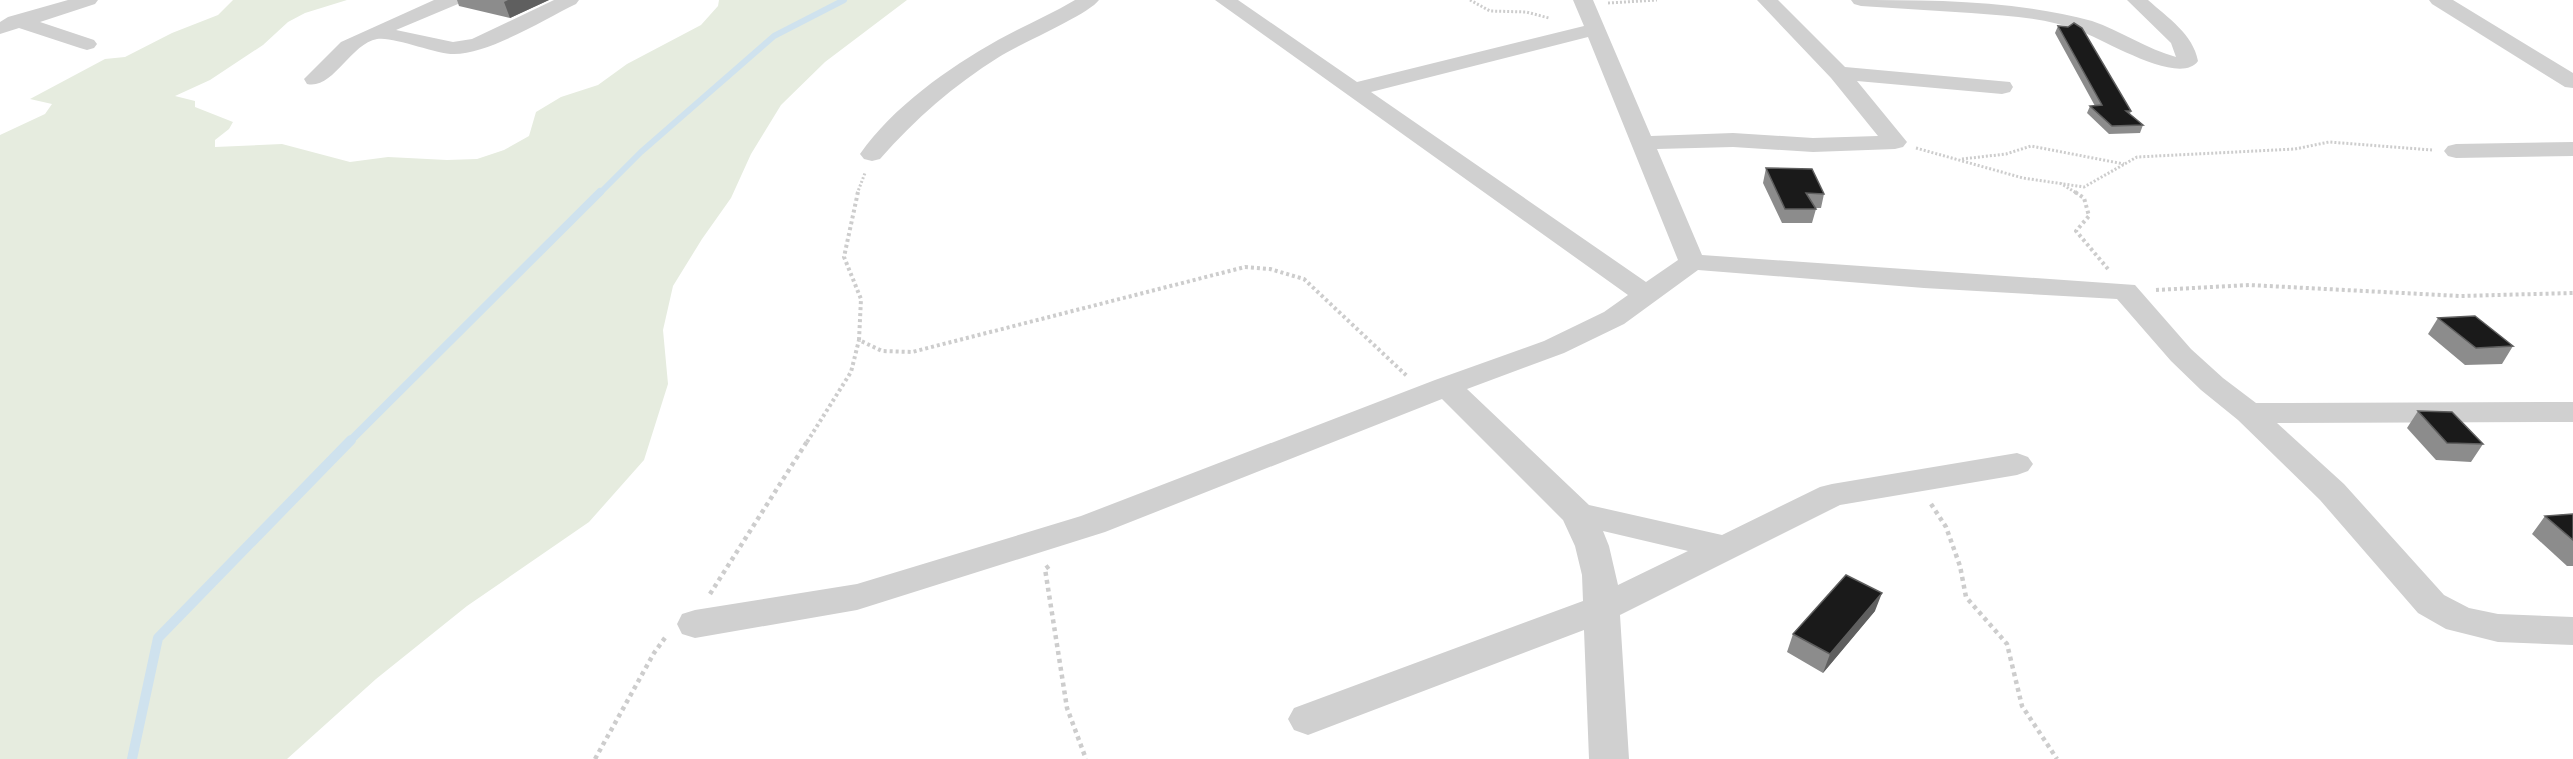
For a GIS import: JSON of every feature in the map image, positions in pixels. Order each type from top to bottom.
[{"type":"street","points":[[6,22],[88,0]]},
{"type":"street","points":[[315,79],[348,46],[451,0]]},
{"type":"street","points":[[375,32],[453,48],[465,47],[477,44],[569,0]]},
{"type":"street","points":[[872,154],[891,130],[965,70],[992,52],[1089,0]]},
{"type":"street","points":[[1225,0],[1647,295]]},
{"type":"street","points":[[1767,0],[1839,73],[1896,142]]},
{"type":"street","points":[[1861,0],[2023,6],[2086,26],[2165,62],[2177,64],[2187,61],[2186,48],[2179,39],[2137,0]]},
{"type":"street","points":[[2439,0],[2573,82]]},
{"type":"street","points":[[1355,89],[1588,12],[1692,262]]},
{"type":"street","points":[[6,22],[51,31],[87,45]]},
{"type":"street","points":[[1839,73],[2002,87]]},
{"type":"street","points":[[1644,143],[1691,140],[1813,145],[1896,142]]},
{"type":"street","points":[[2456,151],[2573,149]]},
{"type":"street","points":[[695,624],[857,597],[1093,524],[1436,390],[1554,347],[1614,318],[1692,262],[1924,280],[2125,291],[2181,355],[2212,384],[2249,413],[2332,492],[2431,604],[2459,619],[2498,628],[2573,631]]},
{"type":"street","points":[[1436,390],[1578,514],[1592,546],[1600,575],[1609,759]]},
{"type":"street","points":[[2249,413],[2573,412]]},
{"type":"street","points":[[1308,719],[1603,608],[1722,547],[1832,495],[2018,464]]},
{"type":"street","points":[[1578,514],[1722,547]]},
{"type":"path","points":[[1470,0],[1490,10],[1526,12],[1543,18],[1560,19],[1611,3],[1657,0]]},
{"type":"path","points":[[1896,142],[2022,178],[2084,187],[2137,157],[2295,149],[2328,142],[2456,151]]},
{"type":"path","points":[[1959,159],[2006,154],[2031,146],[2124,164]]},
{"type":"path","points":[[595,759],[654,652],[670,632],[695,624],[714,585],[851,372],[859,340],[861,299],[844,257],[854,202],[872,154]]},
{"type":"path","points":[[2060,183],[2084,198],[2090,216],[2076,231],[2125,291],[2249,285],[2460,296],[2573,293]]},
{"type":"path","points":[[859,340],[882,351],[912,352],[1245,267],[1270,269],[1305,279],[1436,390]]},
{"type":"path","points":[[1917,482],[1946,527],[1960,566],[1966,597],[2007,644],[2022,706],[2057,759]]},
{"type":"path","points":[[1053,561],[1045,569],[1067,708],[1086,759]]},
{"type":"shaded area","points":[[233,0],[347,0],[305,13],[288,22],[263,45],[210,80],[175,96],[195,101],[195,107],[233,122],[229,129],[215,140],[215,147],[282,144],[350,162],[388,157],[477,159],[504,150],[529,136],[536,112],[561,97],[598,85],[627,64],[701,25],[718,6],[719,0],[907,0],[825,62],[781,105],[751,154],[731,198],[673,286],[663,330],[668,384],[644,460],[589,522],[467,606],[376,679],[287,759],[0,759],[0,135],[45,114],[52,104],[30,99],[105,59],[125,57],[172,33],[218,15]]},
{"type":"building","points":[[2074,23],[2082,28],[2131,111],[2126,111],[2143,125],[2112,126],[2090,106],[2102,105],[2058,26],[2068,27]]},
{"type":"building","points":[[1766,168],[1812,169],[1824,194],[1806,193],[1816,209],[1785,209]]},
{"type":"building","points":[[2475,316],[2513,346],[2476,348],[2438,318]]},
{"type":"building","points":[[2418,411],[2452,412],[2483,444],[2447,443]]},
{"type":"building","points":[[2573,514],[2573,540],[2545,516]]},
{"type":"building","points":[[1846,575],[1882,593],[1830,654],[1793,634]]},
{"type":"waterway","points":[[599,194],[641,152],[774,36],[844,0]]},
{"type":"waterway","points":[[351,440],[600,192]]},
{"type":"waterway","points":[[132,759],[158,638],[351,440]]}]
